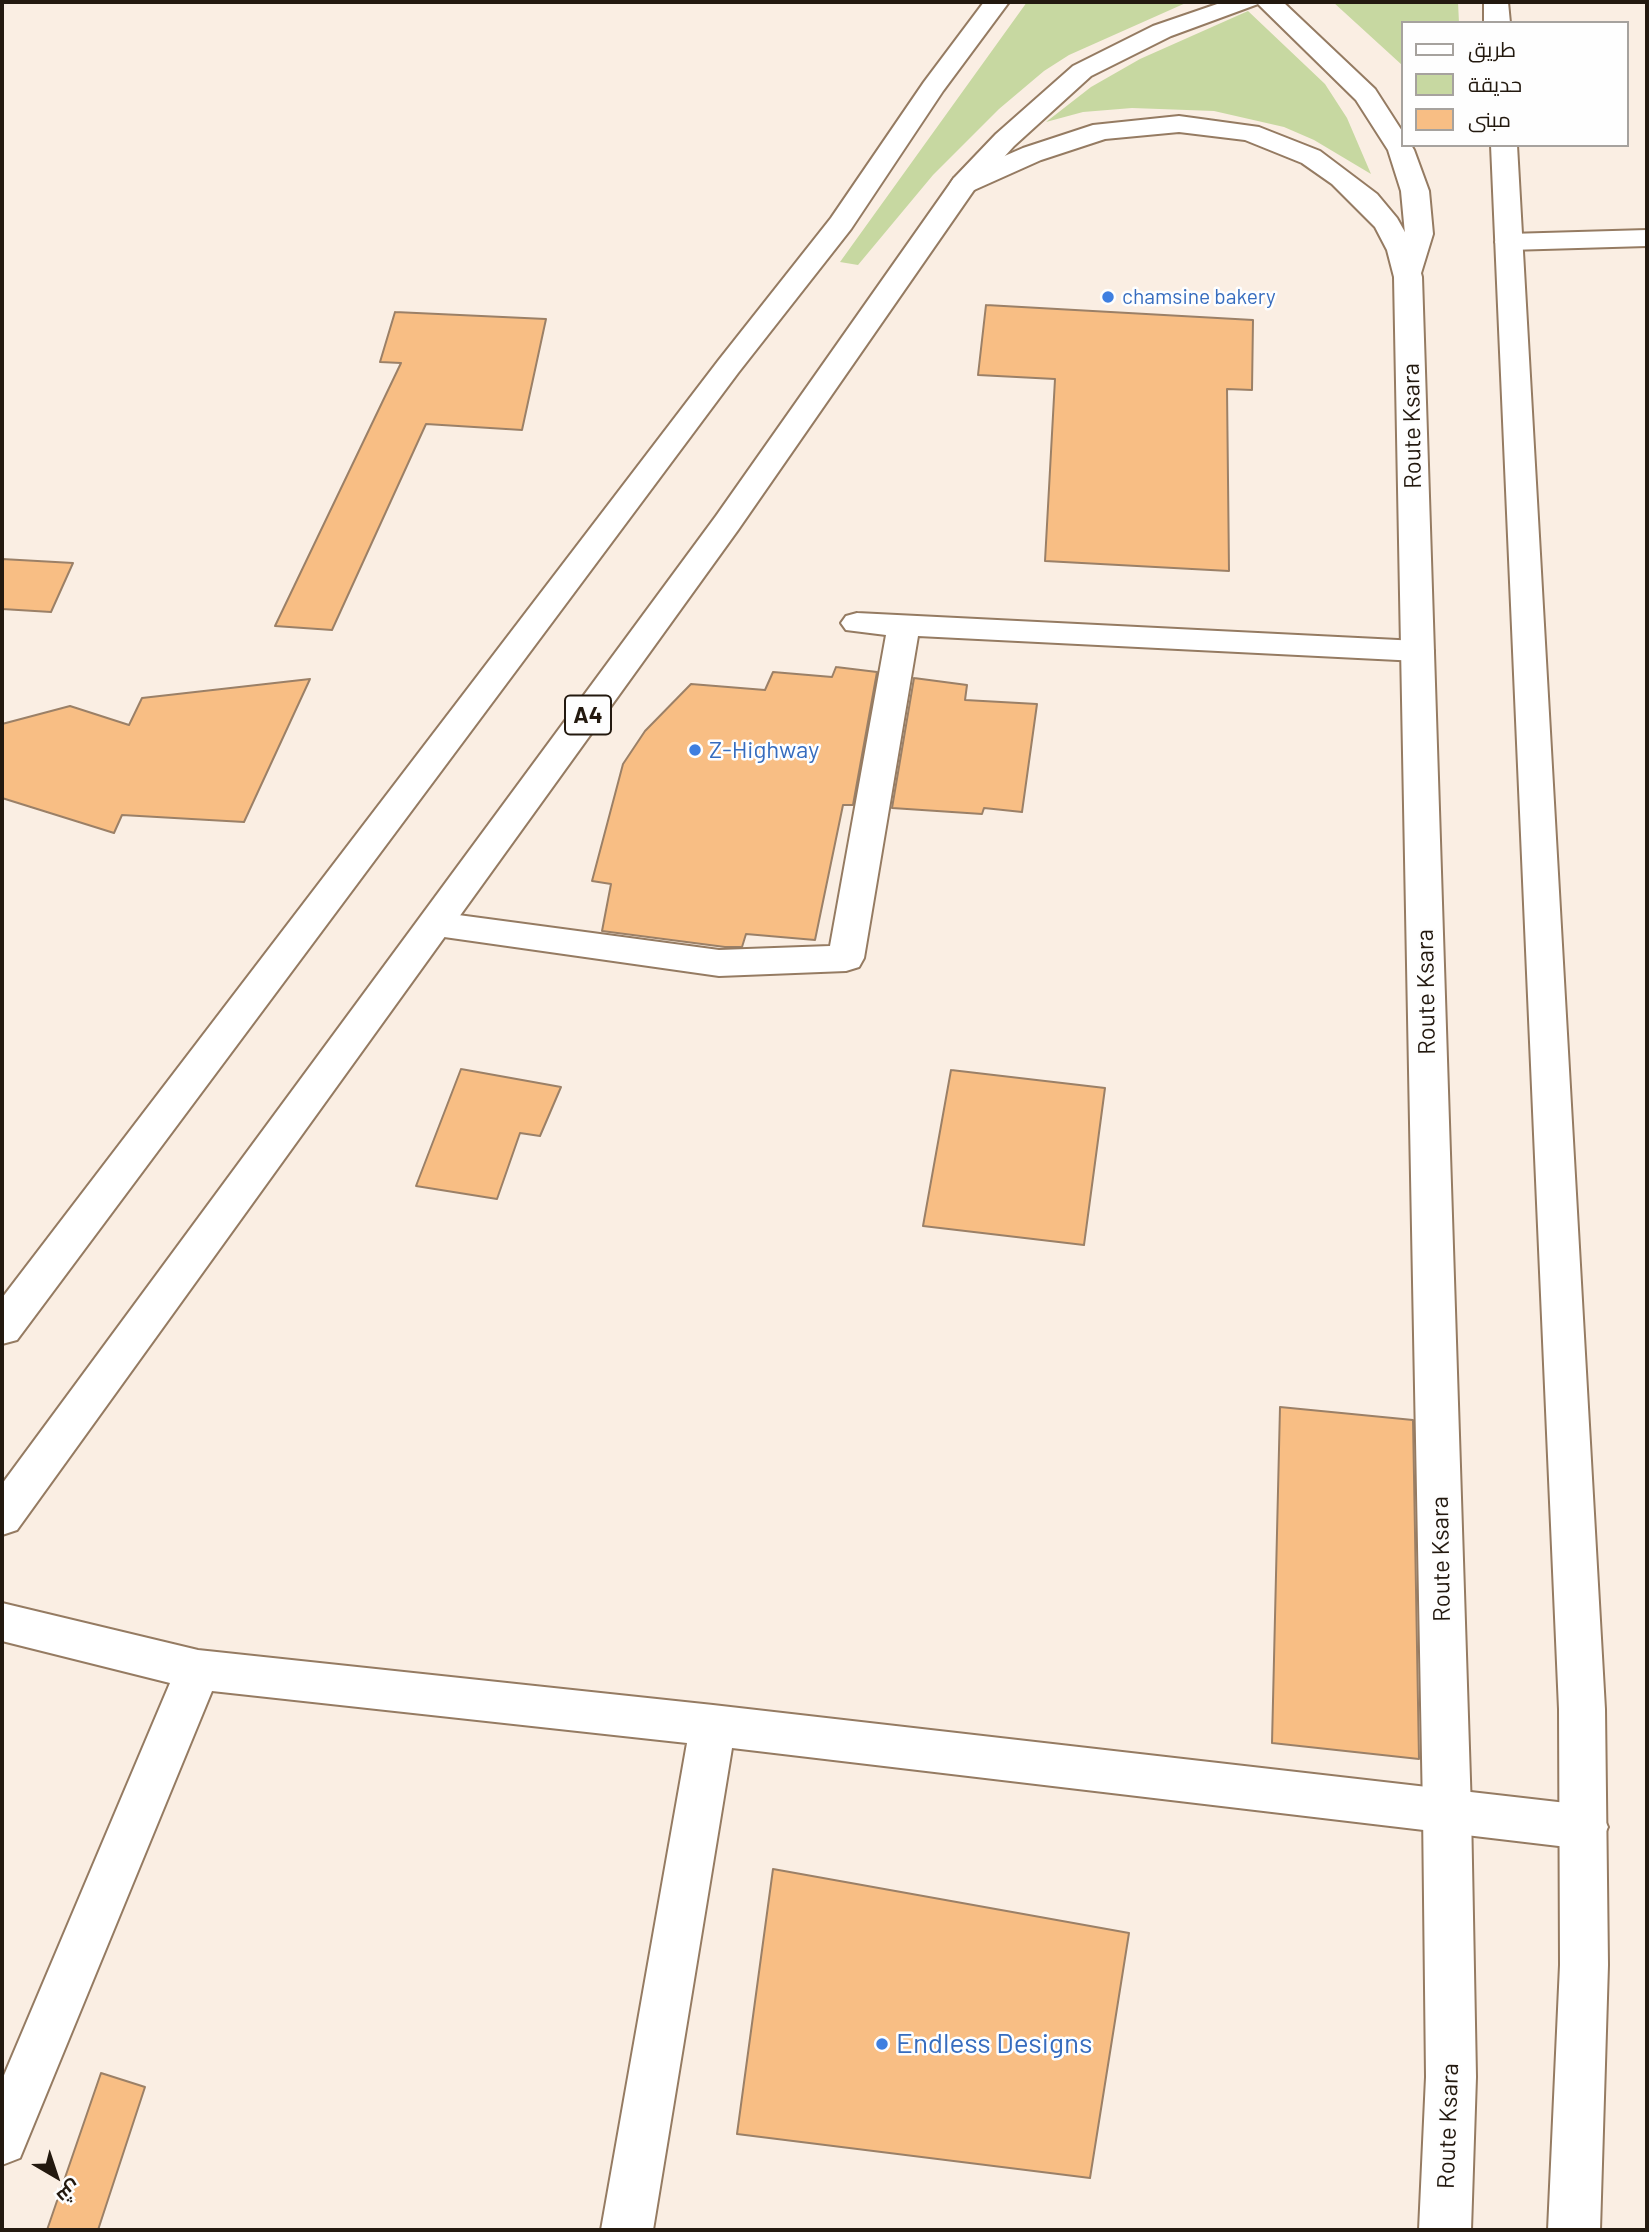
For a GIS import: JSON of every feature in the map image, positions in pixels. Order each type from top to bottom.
[{"type":"main road","points":[[2,1328],[728,367],[841,223],[933,87],[997,2]]},
{"type":"main road","name":"A4","points":[[2,1517],[727,523],[964,184],[1005,141],[1082,71],[1163,31],[1247,2]]},
{"type":"main road","points":[[1269,2],[1366,95],[1401,150],[1415,191],[1419,234],[1408,277]]},
{"type":"main road","points":[[1496,2],[1497,21]]},
{"type":"main road","name":"Route Ksara","points":[[964,184],[1032,154],[1102,131],[1179,124],[1250,133],[1311,158],[1359,193],[1387,225],[1401,250],[1408,277],[1447,1810],[1451,2077],[1445,2230]]},
{"type":"main road","points":[[1504,147],[1578,1599],[1584,1827],[1584,1965],[1574,2230]]},
{"type":"main road","points":[[1509,242],[1647,238]]},
{"type":"main road","points":[[857,623],[1418,651]]},
{"type":"main road","points":[[436,925],[719,963],[846,958],[904,625]]},
{"type":"main road","points":[[2,1622],[198,1670],[713,1725],[1584,1827]]},
{"type":"main road","points":[[2,2140],[198,1670]]},
{"type":"main road","points":[[627,2230],[713,1725]]},
{"type":"green space","points":[[1027,2],[1188,2],[1069,55],[1044,71],[999,109],[933,175],[858,265],[840,262]]},
{"type":"green space","points":[[1333,2],[1458,2],[1459,21],[1400,21],[1400,63]]},
{"type":"green space","points":[[1248,11],[1325,84],[1347,118],[1371,174],[1314,140],[1284,127],[1214,111],[1132,108],[1083,112],[1046,122],[1091,87],[1140,59]]},
{"type":"building","points":[[986,305],[1253,320],[1252,390],[1227,389],[1229,571],[1045,561],[1055,379],[978,375]]},
{"type":"building","points":[[395,312],[546,319],[522,430],[426,424],[332,630],[275,626],[401,363],[380,362]]},
{"type":"building","points":[[2,559],[73,563],[51,612],[2,609]]},
{"type":"building","points":[[836,667],[877,672],[853,805],[843,805],[815,940],[746,934],[742,947],[725,947],[602,931],[611,884],[592,881],[623,764],[645,731],[691,684],[765,690],[773,672],[832,677]]},
{"type":"building","points":[[914,678],[967,685],[965,700],[1037,704],[1022,812],[984,808],[982,814],[892,808]]},
{"type":"building","points":[[310,679],[244,822],[122,815],[114,833],[2,798],[2,724],[70,706],[129,725],[142,698]]},
{"type":"building","points":[[461,1069],[561,1087],[540,1136],[520,1133],[497,1199],[416,1186]]},
{"type":"building","points":[[951,1070],[1105,1088],[1084,1245],[923,1226]]},
{"type":"building","points":[[1280,1407],[1413,1420],[1419,1759],[1272,1743]]},
{"type":"building","points":[[773,1869],[1129,1933],[1090,2178],[737,2134]]},
{"type":"building","points":[[101,2073],[145,2087],[98,2230],[47,2230]]},
{"type":"place","name":"chamsine bakery","points":[[1108,297]]},
{"type":"place","name":"Z-Highway","points":[[695,750]]},
{"type":"place","name":"Endless Designs","points":[[882,2044]]}]
